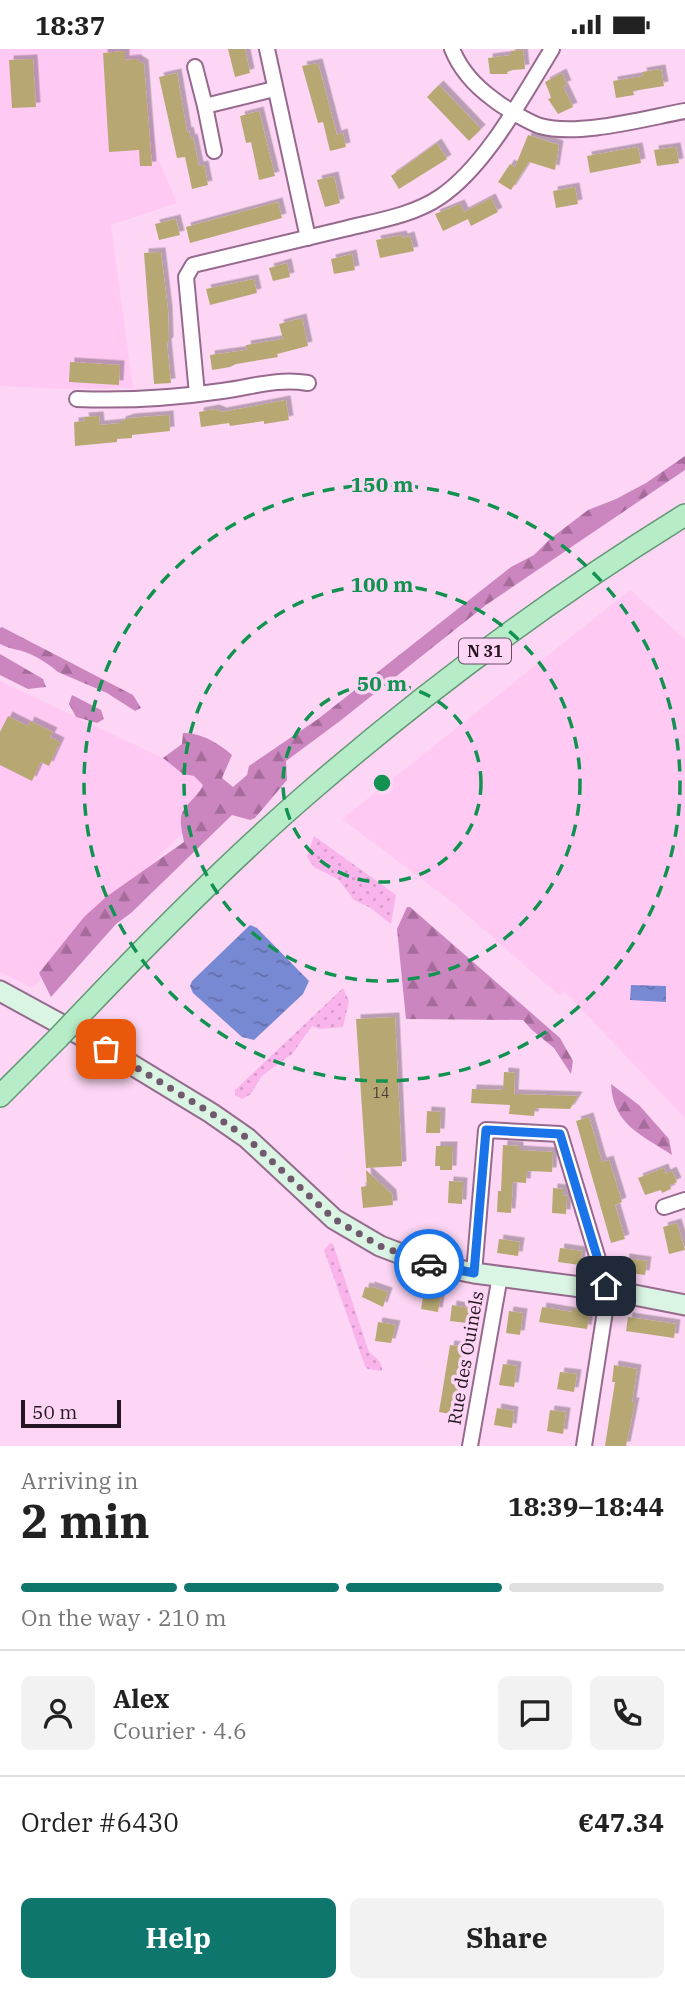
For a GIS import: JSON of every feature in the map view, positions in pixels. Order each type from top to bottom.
[{"type":"main road","name":"N 31","points":[[0,1096],[174,919],[291,809],[408,711],[490,647],[611,560],[685,515]]},
{"type":"main road","points":[[0,991],[106,1049],[211,1113],[262,1151],[315,1204],[356,1234],[411,1259],[474,1273],[685,1305]]},
{"type":"street","points":[[267,49],[308,238]]},
{"type":"street","points":[[452,49],[468,76],[484,93],[539,126],[573,129],[685,111]]},
{"type":"street","points":[[197,394],[186,277],[193,265],[421,208],[440,197],[477,163],[552,49]]},
{"type":"street","points":[[195,67],[214,151]]},
{"type":"street","points":[[205,106],[274,89]]},
{"type":"street","points":[[77,399],[128,401],[287,380],[307,383]]},
{"type":"street","points":[[474,1273],[486,1130],[560,1134],[608,1292],[584,1446]]},
{"type":"street","points":[[664,1207],[685,1201]]},
{"type":"street","name":"Rue des Ouinels","points":[[470,1446],[500,1276]]},
{"type":"shaded area","points":[[0,49],[141,49],[158,159],[177,203],[111,225],[133,388],[0,386]]},
{"type":"shaded area","points":[[630,590],[685,639],[685,1118],[564,991],[560,996],[452,902],[342,819]]},
{"type":"shaded area","points":[[0,681],[228,789],[91,922],[33,988],[0,972]]},
{"type":"shaded area","points":[[314,836],[396,895],[391,924],[369,907],[354,900],[338,879],[314,867],[307,857]]},
{"type":"shaded area","points":[[343,988],[349,1001],[343,1027],[320,1029],[312,1026],[292,1054],[261,1077],[251,1094],[242,1099],[235,1095],[235,1090]]},
{"type":"shaded area","points":[[330,1243],[333,1244],[369,1352],[380,1362],[382,1371],[365,1366],[324,1250]]},
{"type":"green space","points":[[685,456],[685,470],[486,605],[286,761],[287,780],[255,818],[250,820],[232,815],[131,913],[116,924],[51,997],[39,973],[84,917],[106,897],[184,842],[182,814],[203,785],[194,776],[183,774],[163,758],[182,744],[183,733],[196,734],[232,755],[222,778],[233,787],[247,775],[249,766],[318,719],[511,567],[534,555],[588,510],[646,483]]},
{"type":"green space","points":[[2,627],[133,695],[141,708],[135,711],[107,693],[58,672],[32,655],[0,644]]},
{"type":"green space","points":[[0,654],[43,679],[46,687],[28,689],[0,675]]},
{"type":"green space","points":[[72,695],[101,710],[104,719],[97,723],[76,717],[69,704]]},
{"type":"green space","points":[[407,907],[560,1038],[573,1061],[571,1074],[554,1048],[523,1020],[406,1019],[397,929]]},
{"type":"green space","points":[[611,1084],[639,1105],[669,1139],[672,1155],[640,1135],[623,1119],[617,1110]]},
{"type":"water","points":[[250,925],[257,928],[309,981],[303,994],[254,1040],[242,1037],[193,993],[190,986]]},
{"type":"water","points":[[631,985],[666,986],[666,1002],[630,1000]]},
{"type":"building","points":[[228,49],[245,49],[250,73],[235,77]]},
{"type":"building","points":[[523,50],[525,69],[513,70],[507,72],[508,74],[490,74],[488,58],[511,55],[511,51]]},
{"type":"building","points":[[125,51],[125,60],[136,59],[144,64],[152,166],[140,166],[139,150],[109,152],[103,53]]},
{"type":"building","points":[[33,59],[36,107],[12,108],[9,60]]},
{"type":"building","points":[[318,63],[337,135],[343,133],[346,147],[330,151],[323,122],[318,123],[302,66]]},
{"type":"building","points":[[661,69],[664,86],[633,91],[634,95],[616,98],[613,81],[643,76],[642,72]]},
{"type":"building","points":[[177,73],[187,132],[189,131],[191,139],[193,138],[199,166],[204,165],[208,185],[192,189],[185,157],[177,158],[159,77]]},
{"type":"building","points":[[562,73],[567,85],[563,86],[573,107],[558,114],[548,99],[551,98],[545,82]]},
{"type":"building","points":[[439,85],[481,129],[469,141],[427,97]]},
{"type":"building","points":[[259,111],[275,176],[259,180],[251,142],[246,143],[240,116]]},
{"type":"building","points":[[528,135],[559,145],[555,170],[529,162],[511,190],[498,182],[510,164],[515,167]]},
{"type":"building","points":[[437,143],[447,159],[399,189],[391,176]]},
{"type":"building","points":[[638,147],[641,163],[590,173],[587,156]]},
{"type":"building","points":[[676,147],[679,163],[657,166],[654,150]]},
{"type":"building","points":[[334,176],[340,203],[325,207],[317,180]]},
{"type":"building","points":[[575,187],[578,204],[556,208],[553,191]]},
{"type":"building","points":[[491,198],[498,212],[471,226],[468,219],[443,231],[435,214],[460,204],[464,212]]},
{"type":"building","points":[[278,202],[282,218],[190,243],[186,227]]},
{"type":"building","points":[[176,219],[180,235],[159,240],[155,224]]},
{"type":"building","points":[[402,235],[403,238],[410,236],[414,251],[380,258],[376,240]]},
{"type":"building","points":[[161,252],[168,311],[167,344],[171,383],[154,384],[144,253]]},
{"type":"building","points":[[352,254],[355,270],[334,274],[331,259]]},
{"type":"building","points":[[287,263],[290,277],[273,281],[269,268]]},
{"type":"building","points":[[254,279],[257,293],[210,305],[206,289]]},
{"type":"building","points":[[302,318],[308,346],[277,354],[278,357],[212,370],[210,355],[247,350],[246,345],[283,339],[279,324]]},
{"type":"building","points":[[70,362],[120,365],[119,385],[69,382]]},
{"type":"building","points":[[286,400],[289,420],[201,427],[199,412],[215,409],[222,412]]},
{"type":"building","points":[[169,415],[170,431],[132,435],[132,438],[117,439],[117,442],[75,446],[74,422],[85,421],[84,417],[99,416],[100,425],[121,423],[130,418]]},
{"type":"building","points":[[8,716],[28,726],[30,721],[53,732],[50,737],[60,742],[49,766],[41,762],[32,781],[0,765],[0,732]]},
{"type":"building","points":[[395,1017],[402,1166],[366,1168],[356,1019]]},
{"type":"building","points":[[504,1072],[515,1073],[514,1094],[578,1096],[570,1109],[535,1108],[534,1116],[509,1114],[510,1105],[471,1103],[472,1089],[503,1090]]},
{"type":"building","points":[[427,1111],[441,1112],[440,1133],[426,1133]]},
{"type":"building","points":[[589,1117],[602,1162],[609,1160],[622,1202],[615,1205],[625,1239],[611,1243],[576,1121]]},
{"type":"building","points":[[503,1145],[519,1146],[519,1150],[553,1152],[552,1172],[527,1171],[526,1183],[513,1182],[511,1213],[497,1212],[498,1191],[501,1191]]},
{"type":"building","points":[[436,1146],[453,1146],[452,1170],[440,1170],[440,1166],[435,1166]]},
{"type":"building","points":[[664,1168],[666,1174],[672,1171],[677,1182],[662,1193],[661,1190],[645,1195],[638,1178]]},
{"type":"building","points":[[366,1170],[392,1194],[393,1205],[363,1208],[361,1187],[367,1186]]},
{"type":"building","points":[[449,1181],[463,1182],[462,1204],[448,1203]]},
{"type":"building","points":[[553,1188],[563,1189],[563,1195],[567,1196],[566,1214],[552,1213]]},
{"type":"building","points":[[677,1223],[685,1250],[669,1254],[663,1227]]},
{"type":"building","points":[[499,1239],[520,1242],[518,1256],[497,1253]]},
{"type":"building","points":[[560,1248],[582,1251],[580,1265],[558,1262]]},
{"type":"building","points":[[625,1258],[647,1261],[645,1275],[623,1272]]},
{"type":"building","points":[[365,1287],[388,1292],[383,1307],[362,1297]]},
{"type":"building","points":[[424,1292],[441,1295],[438,1312],[421,1309]]},
{"type":"building","points":[[452,1305],[479,1310],[476,1324],[450,1321]]},
{"type":"building","points":[[542,1307],[572,1312],[572,1309],[590,1311],[587,1329],[539,1322]]},
{"type":"building","points":[[509,1311],[523,1313],[520,1335],[506,1333]]},
{"type":"building","points":[[628,1317],[676,1324],[674,1338],[626,1331]]},
{"type":"building","points":[[378,1322],[396,1325],[391,1343],[375,1341]]},
{"type":"building","points":[[450,1345],[466,1347],[456,1415],[439,1412]]},
{"type":"building","points":[[503,1364],[517,1366],[514,1387],[499,1385]]},
{"type":"building","points":[[614,1365],[637,1369],[632,1402],[635,1402],[626,1446],[605,1446],[615,1382],[612,1382]]},
{"type":"building","points":[[560,1372],[577,1374],[574,1392],[557,1389]]},
{"type":"building","points":[[497,1408],[514,1411],[512,1428],[494,1425]]},
{"type":"building","points":[[550,1410],[566,1412],[563,1434],[547,1431]]},
{"type":"way so far","points":[[106,1049],[247,1138],[334,1219],[380,1246],[429,1264]]},
{"type":"route","points":[[429,1264],[474,1273],[486,1130],[560,1134],[606,1286]]}]
